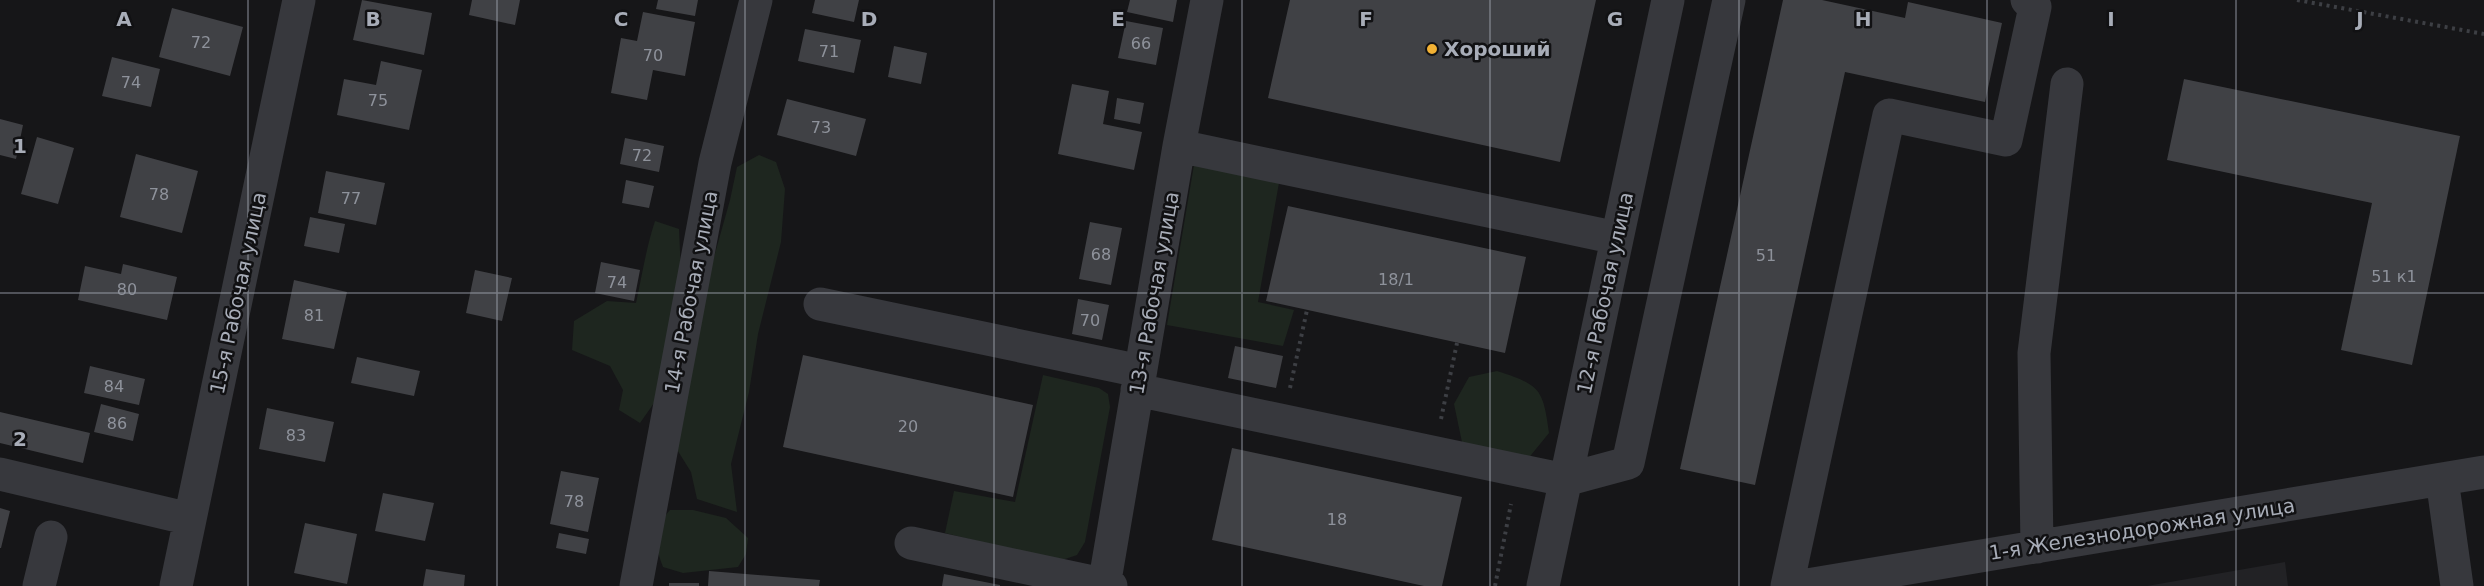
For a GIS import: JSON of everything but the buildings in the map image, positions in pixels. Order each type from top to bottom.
[{"type":"street","name":"15-я Рабочая улица","points":[[176,586],[299,0]]},
{"type":"street","name":"14-я Рабочая улица","points":[[636,586],[715,163],[756,0]]},
{"type":"street","name":"13-я Рабочая улица","points":[[1106,586],[1138,381],[1207,0]]},
{"type":"street","name":"12-я Рабочая улица","points":[[1543,586],[1668,0]]},
{"type":"street","points":[[820,304],[1138,381],[1283,421],[1565,480],[1628,463],[1729,0]]},
{"type":"street","points":[[1787,586],[1889,115],[2006,140],[2035,7],[2027,0]]},
{"type":"street","points":[[2037,547],[2034,354],[2067,84]]},
{"type":"street","points":[[1179,146],[1617,238]]},
{"type":"street","name":"1-я Железнодорожная улица","points":[[1801,586],[2484,472]]},
{"type":"street","points":[[0,474],[190,519]]},
{"type":"street","points":[[2442,479],[2457,586]]},
{"type":"street","points":[[39,586],[51,537]]},
{"type":"street","points":[[911,543],[1106,586]]},
{"type":"path","points":[[2297,0],[2484,34]]},
{"type":"path","points":[[1283,421],[1307,310]]},
{"type":"path","points":[[1433,452],[1458,343]]},
{"type":"path","points":[[1495,586],[1518,470]]},
{"type":"shaded area","points":[[759,155],[776,162],[785,189],[781,242],[758,334],[749,392],[731,464],[737,512],[697,499],[691,472],[676,448],[700,307],[737,167]]},
{"type":"shaded area","points":[[1195,159],[1280,177],[1258,302],[1294,310],[1283,346],[1167,325]]},
{"type":"shaded area","points":[[655,221],[679,229],[681,273],[654,403],[640,423],[619,410],[623,390],[610,366],[572,350],[574,321],[607,301],[636,303]]},
{"type":"shaded area","points":[[1497,371],[1531,385],[1541,397],[1549,433],[1527,460],[1463,447],[1454,404],[1469,377]]},
{"type":"shaded area","points":[[1043,375],[1099,388],[1108,394],[1110,407],[1085,542],[1077,555],[1059,561],[945,533],[954,491],[1015,502]]},
{"type":"shaded area","points":[[670,510],[693,510],[726,518],[748,538],[746,554],[738,567],[683,573],[663,567],[657,537],[661,523]]},
{"type":"shaded area","points":[[2285,562],[2288,586],[2147,586]]},
{"type":"place","name":"Хороший","points":[[1432,49]]}]
